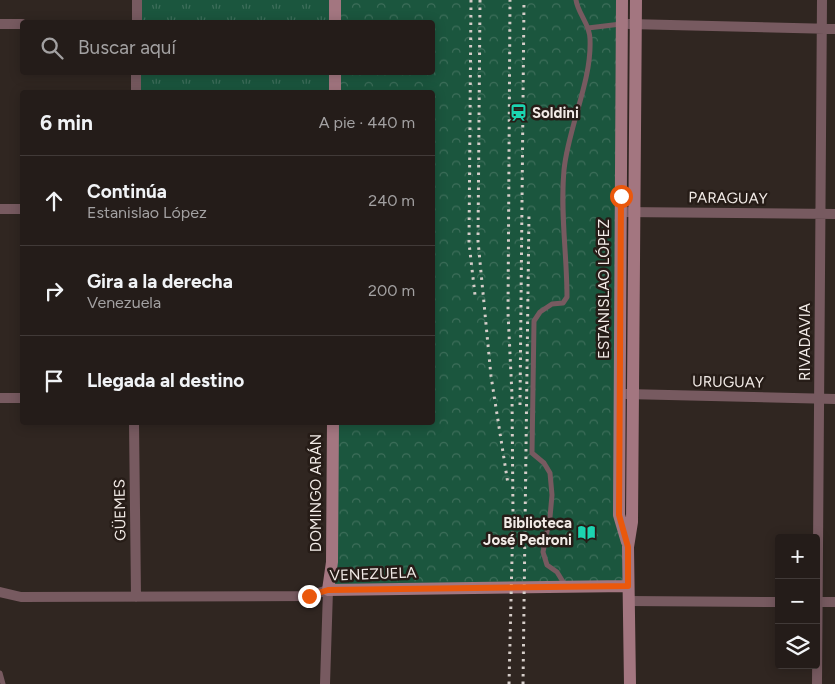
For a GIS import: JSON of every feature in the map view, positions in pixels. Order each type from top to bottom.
[{"type":"main road","points":[[335,0],[335,20]]},
{"type":"main road","name":"ESTANISLAO LÓPEZ","points":[[622,0],[619,515],[628,547]]},
{"type":"main road","name":"ESTANISLAO LÓPEZ","points":[[630,684],[628,547],[632,522],[636,0]]},
{"type":"main road","points":[[335,75],[335,90]]},
{"type":"main road","name":"DOMINGO ARÁN","points":[[328,590],[332,562],[333,425]]},
{"type":"main road","name":"VENEZUELA","points":[[328,590],[628,586]]},
{"type":"street","points":[[137,0],[137,20]]},
{"type":"street","name":"RIVADAVIA","points":[[818,579],[822,0]]},
{"type":"street","points":[[0,24],[20,24]]},
{"type":"street","points":[[622,24],[835,29]]},
{"type":"street","points":[[136,75],[136,90]]},
{"type":"street","points":[[0,209],[20,209]]},
{"type":"street","name":"PARAGUAY","points":[[621,212],[835,214]]},
{"type":"street","name":"URUGUAY","points":[[620,394],[835,399]]},
{"type":"street","points":[[0,398],[20,398]]},
{"type":"street","name":"GÜEMES","points":[[134,425],[136,597]]},
{"type":"street","name":"VENEZUELA","points":[[0,592],[21,597],[309,596],[328,590]]},
{"type":"street","name":"DOMINGO ARÁN","points":[[325,684],[328,590]]},
{"type":"street","points":[[628,601],[775,602]]},
{"type":"street","points":[[820,602],[835,602]]},
{"type":"street","name":"RIVADAVIA","points":[[817,684],[818,624]]},
{"type":"lane","points":[[566,587],[557,572],[547,565],[543,552],[552,495],[550,473],[544,463],[532,453],[532,343],[534,321],[540,312],[552,304],[562,303],[568,297],[562,201],[564,169],[589,52],[590,37],[588,28],[578,11],[576,0]]},
{"type":"lane","points":[[588,28],[622,24]]},
{"type":"lane","points":[[0,673],[3,684]]},
{"type":"green space","points":[[137,0],[335,0],[335,20],[137,20]]},
{"type":"green space","points":[[335,0],[622,0],[619,515],[628,586],[328,590],[333,425],[435,425],[435,90],[335,90],[335,75],[435,75],[435,20],[335,20]]},
{"type":"green space","points":[[136,75],[335,75],[335,90],[136,90]]},
{"type":"railway","points":[[471,0],[469,243],[475,295]]},
{"type":"railway","points":[[480,0],[478,241],[491,376],[508,484]]},
{"type":"railway","points":[[509,684],[513,516],[512,395],[508,313],[510,0]]},
{"type":"railway","points":[[520,405],[524,0]]},
{"type":"railway","points":[[523,684],[529,212]]},
{"type":"place","name":"Soldini","points":[[518,113]]},
{"type":"place","name":"Biblioteca José Pedroni","points":[[586,532]]},
{"type":"route","points":[[309,596],[328,590],[628,586],[628,547],[619,515],[621,196]]}]
